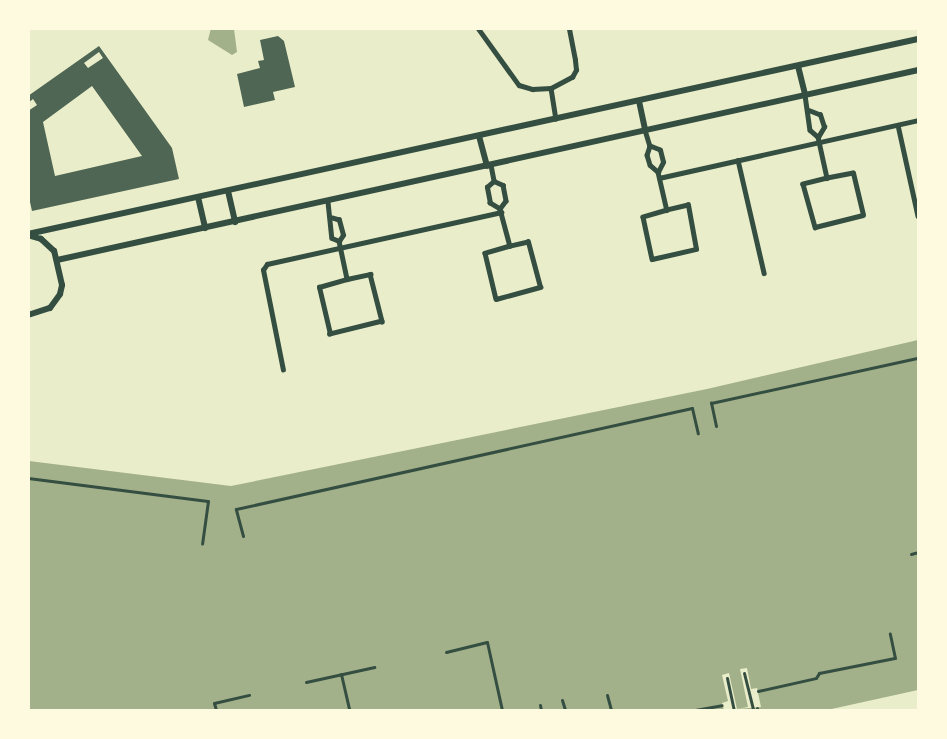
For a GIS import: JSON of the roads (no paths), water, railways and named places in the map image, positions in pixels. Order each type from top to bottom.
[{"type":"street","points":[[28,235],[918,39]]},
{"type":"street","points":[[798,66],[806,95]]},
{"type":"street","points":[[57,260],[918,70]]},
{"type":"street","points":[[639,101],[645,130]]},
{"type":"street","points":[[479,136],[489,166]]},
{"type":"street","points":[[228,191],[235,222]]},
{"type":"street","points":[[198,197],[205,228]]},
{"type":"street","points":[[28,235],[48,244],[57,260],[62,285],[56,302],[42,313],[28,315]]},
{"type":"lane","points":[[478,28],[519,85],[532,89],[551,88],[572,77],[576,70],[569,28]]},
{"type":"lane","points":[[551,88],[556,119]]},
{"type":"lane","points":[[806,95],[810,111],[807,120],[810,130],[819,139],[827,178]]},
{"type":"lane","points":[[810,111],[820,115],[824,127],[819,139]]},
{"type":"lane","points":[[659,175],[738,160],[819,139],[918,120]]},
{"type":"lane","points":[[898,125],[918,216]]},
{"type":"lane","points":[[645,130],[650,146],[647,155],[650,165],[659,175],[668,210]]},
{"type":"lane","points":[[650,146],[660,150],[663,162],[659,175]]},
{"type":"lane","points":[[738,160],[764,273]]},
{"type":"lane","points":[[283,370],[263,270],[267,264],[500,210],[506,201],[503,185],[494,181],[489,166]]},
{"type":"lane","points":[[853,173],[863,215],[814,227],[803,184],[827,178],[853,173]]},
{"type":"lane","points":[[494,181],[487,187],[490,202],[500,210],[510,246]]},
{"type":"lane","points":[[328,202],[332,218]]},
{"type":"lane","points":[[688,205],[696,249],[652,259],[643,217],[668,210],[688,205]]},
{"type":"lane","points":[[332,218],[328,223],[332,238],[339,241]]},
{"type":"lane","points":[[332,218],[339,220],[343,235],[339,241],[347,279]]},
{"type":"lane","points":[[528,242],[540,287],[496,299],[485,253],[510,246],[528,242]]},
{"type":"lane","points":[[370,274],[382,321],[330,334],[319,287],[347,279],[370,274]]}]
